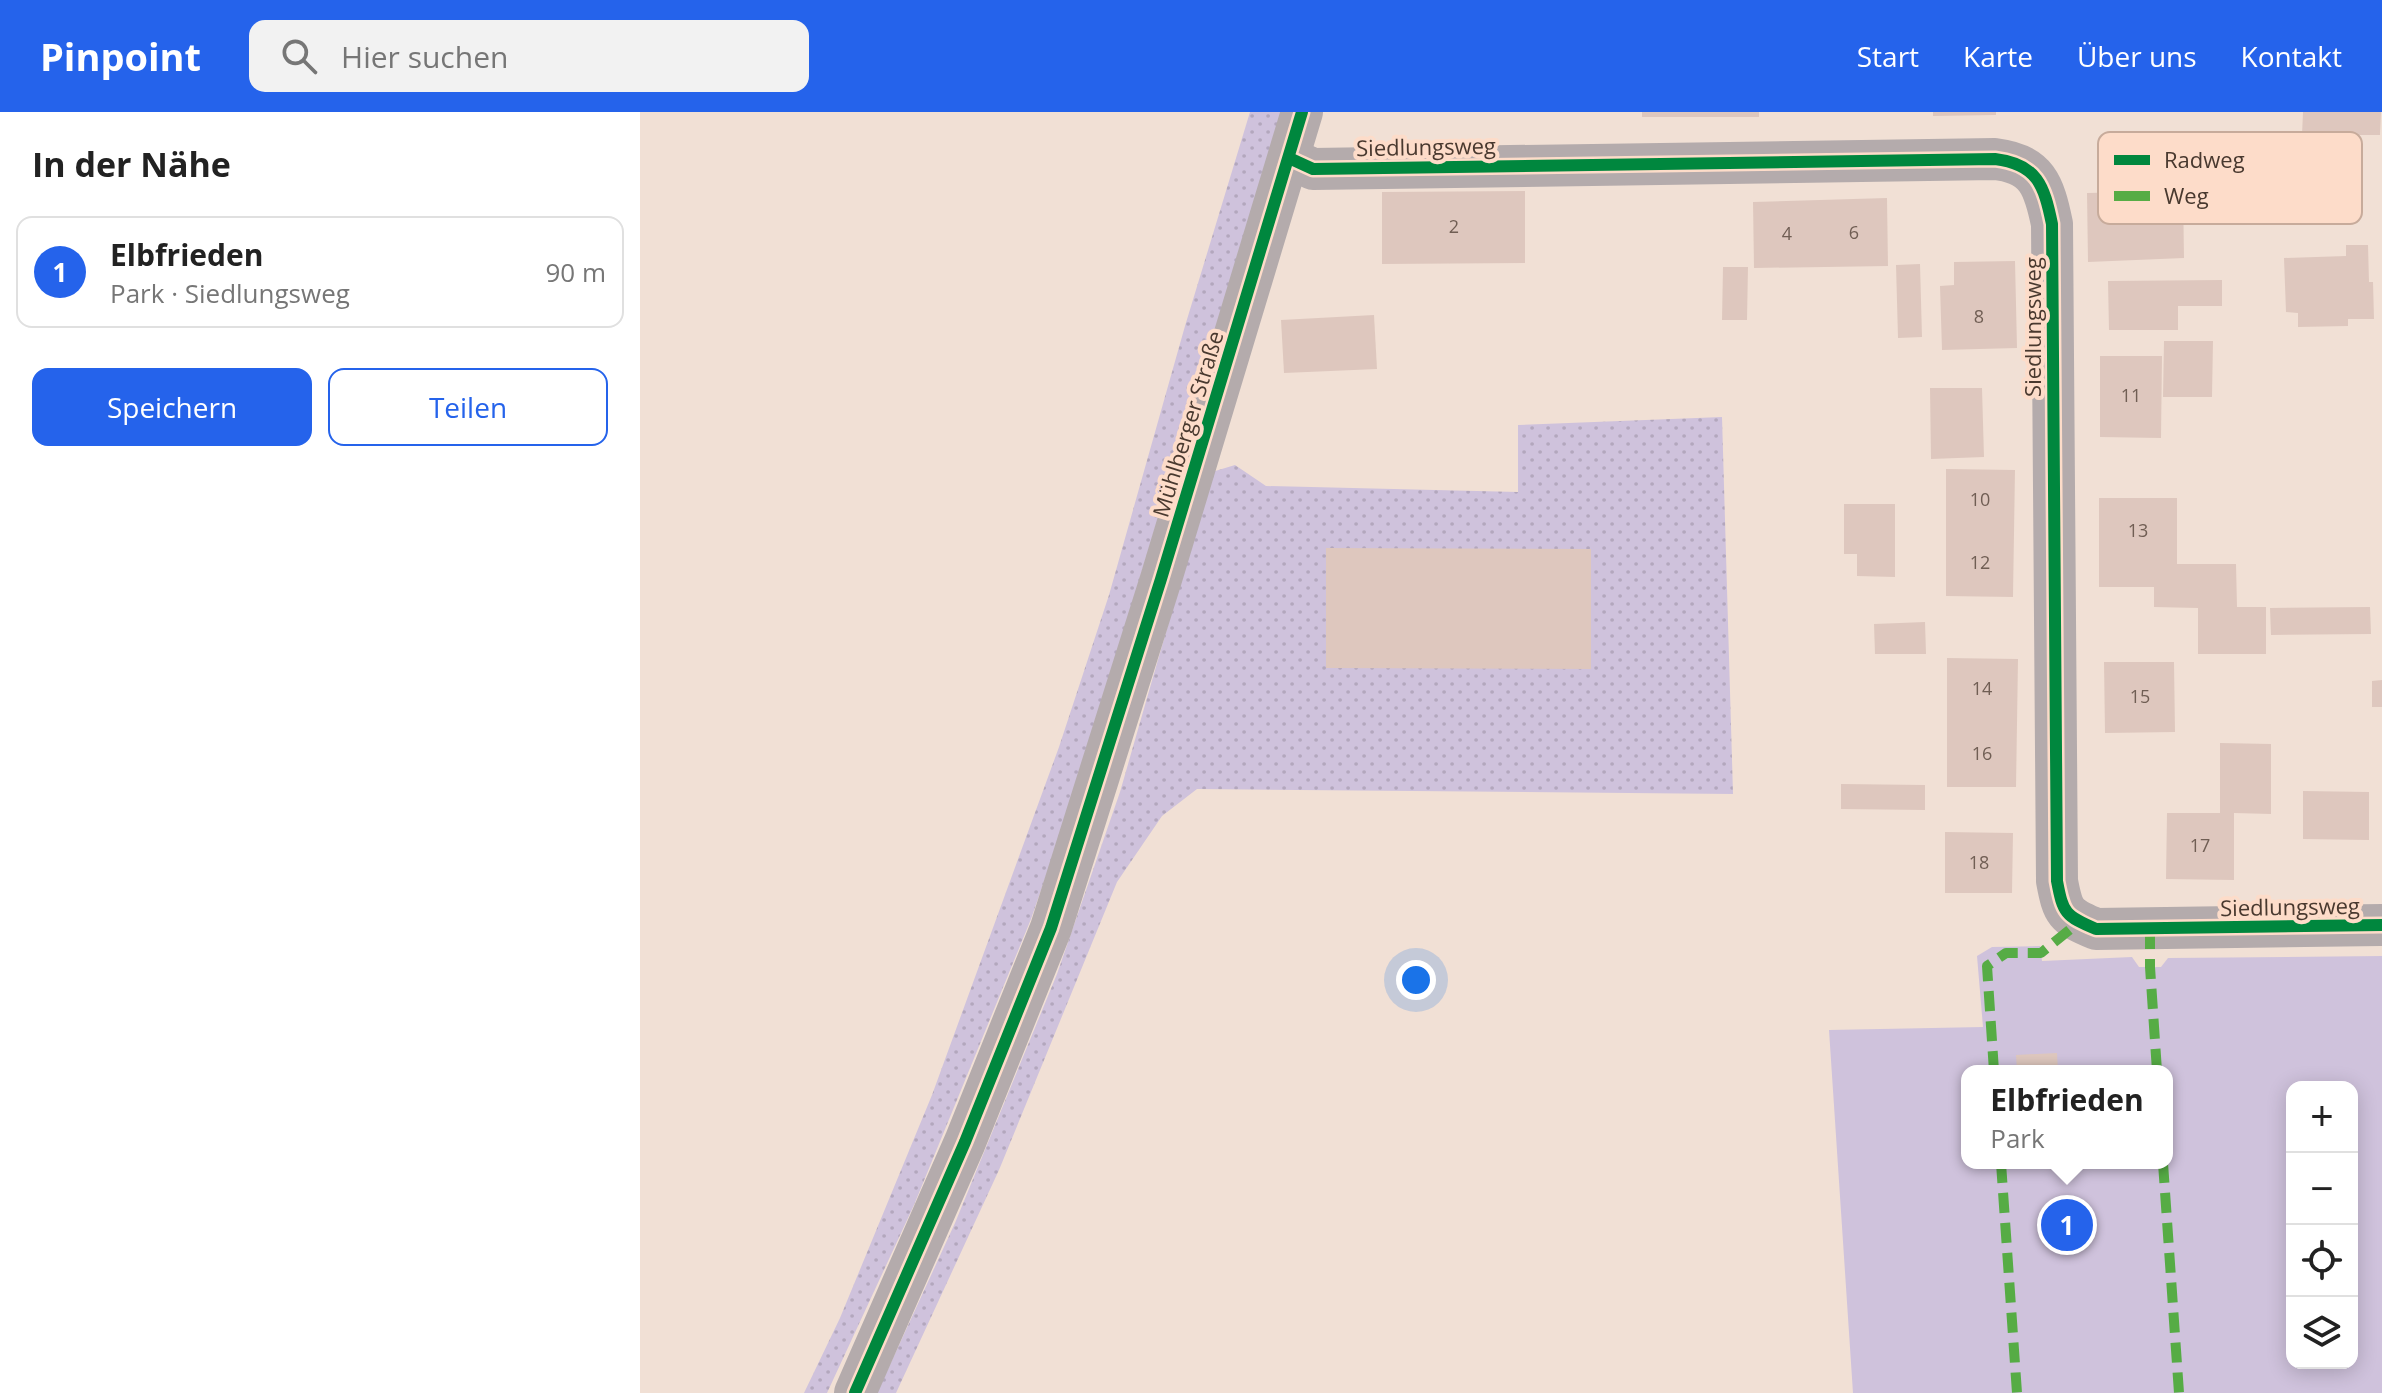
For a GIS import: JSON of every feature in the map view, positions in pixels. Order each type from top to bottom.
[{"type":"street","name":"Mühlberger Straße","points":[[855,1393],[1004,1048],[1051,928],[1302,112]]},
{"type":"street","name":"Siedlungsweg","points":[[1289,158],[1313,169],[1995,159],[2011,161],[2032,172],[2041,184],[2052,224],[2057,881],[2062,907],[2079,922],[2096,929],[2382,925]]},
{"type":"shaded area","points":[[1250,112],[1281,112],[1076,789],[1031,919],[914,1205],[827,1393],[804,1393],[840,1318],[932,1095],[1059,747],[1109,595],[1185,326]]},
{"type":"shaded area","points":[[1722,417],[1733,794],[1197,789],[1162,816],[1117,882],[999,1170],[896,1393],[877,1393],[955,1223],[1057,974],[1120,792],[1212,472],[1235,465],[1266,486],[1518,492],[1518,425]]},
{"type":"shaded area","points":[[2040,946],[2042,961],[2132,957],[2139,967],[2161,967],[2168,958],[2382,956],[2382,1393],[1853,1393],[1829,1030],[1983,1027],[1977,956],[1992,947]]},
{"type":"building","points":[[1642,112],[1759,112],[1759,117],[1642,117]]},
{"type":"building","points":[[1933,112],[1996,112],[1996,115],[1933,116]]},
{"type":"building","points":[[2303,112],[2381,112],[2380,135],[2302,132]]},
{"type":"building","points":[[1525,191],[1525,263],[1382,264],[1382,192]]},
{"type":"building","points":[[2087,193],[2098,193],[2098,224],[2183,224],[2184,258],[2088,262]]},
{"type":"building","points":[[1887,198],[1888,266],[1754,268],[1753,202]]},
{"type":"building","points":[[2346,245],[2368,245],[2374,319],[2348,319],[2348,326],[2298,327],[2298,313],[2286,312],[2284,258],[2346,256]]},
{"type":"building","points":[[2015,261],[2017,348],[1942,350],[1940,286],[1954,285],[1954,262]]},
{"type":"building","points":[[1920,264],[1922,337],[1898,338],[1896,265]]},
{"type":"building","points":[[1723,267],[1748,267],[1747,320],[1722,320]]},
{"type":"building","points":[[2222,280],[2222,306],[2178,306],[2178,330],[2109,330],[2108,281]]},
{"type":"building","points":[[1374,315],[1377,369],[1284,373],[1281,320]]},
{"type":"building","points":[[2164,341],[2213,341],[2212,397],[2163,397]]},
{"type":"building","points":[[2100,356],[2162,356],[2161,438],[2100,437]]},
{"type":"building","points":[[1930,388],[1982,388],[1984,457],[1931,459]]},
{"type":"building","points":[[1946,469],[2015,470],[2013,597],[1946,596]]},
{"type":"building","points":[[2099,498],[2177,498],[2177,564],[2236,564],[2237,607],[2266,607],[2266,654],[2198,654],[2198,608],[2154,607],[2154,587],[2099,587]]},
{"type":"building","points":[[1844,504],[1895,504],[1895,577],[1857,576],[1857,554],[1844,554]]},
{"type":"building","points":[[1326,548],[1591,549],[1591,669],[1326,668]]},
{"type":"building","points":[[2370,607],[2371,634],[2271,635],[2270,608]]},
{"type":"building","points":[[1925,622],[1926,654],[1875,654],[1874,624]]},
{"type":"building","points":[[1947,658],[2018,659],[2016,787],[1947,787]]},
{"type":"building","points":[[2104,662],[2174,662],[2175,732],[2105,733]]},
{"type":"building","points":[[2382,680],[2382,707],[2372,707],[2372,681]]},
{"type":"building","points":[[2220,743],[2271,744],[2271,814],[2234,813],[2234,880],[2166,879],[2167,813],[2220,813]]},
{"type":"building","points":[[1841,784],[1925,785],[1925,810],[1841,809]]},
{"type":"building","points":[[2303,791],[2369,792],[2369,840],[2303,839]]},
{"type":"building","points":[[1945,832],[2013,833],[2012,893],[1945,893]]},
{"type":"building","points":[[2057,1053],[2058,1065],[2017,1065],[2016,1055]]},
{"type":"marked path","points":[[1994,1065],[1987,966],[2006,953],[2041,953],[2079,922]]},
{"type":"marked path","points":[[2150,929],[2157,1065]]},
{"type":"marked path","points":[[2001,1169],[2017,1393]]},
{"type":"marked path","points":[[2163,1169],[2179,1393]]},
{"type":"cycle path","points":[[855,1393],[965,1142],[1051,928],[1161,579],[1302,112]]},
{"type":"cycle path","points":[[1289,158],[1313,169],[1995,159],[2029,171],[2042,188],[2052,224],[2057,881],[2064,907],[2072,917],[2096,929],[2382,925]]},
{"type":"place","name":"Elbfrieden","points":[[2067,1225]]}]
